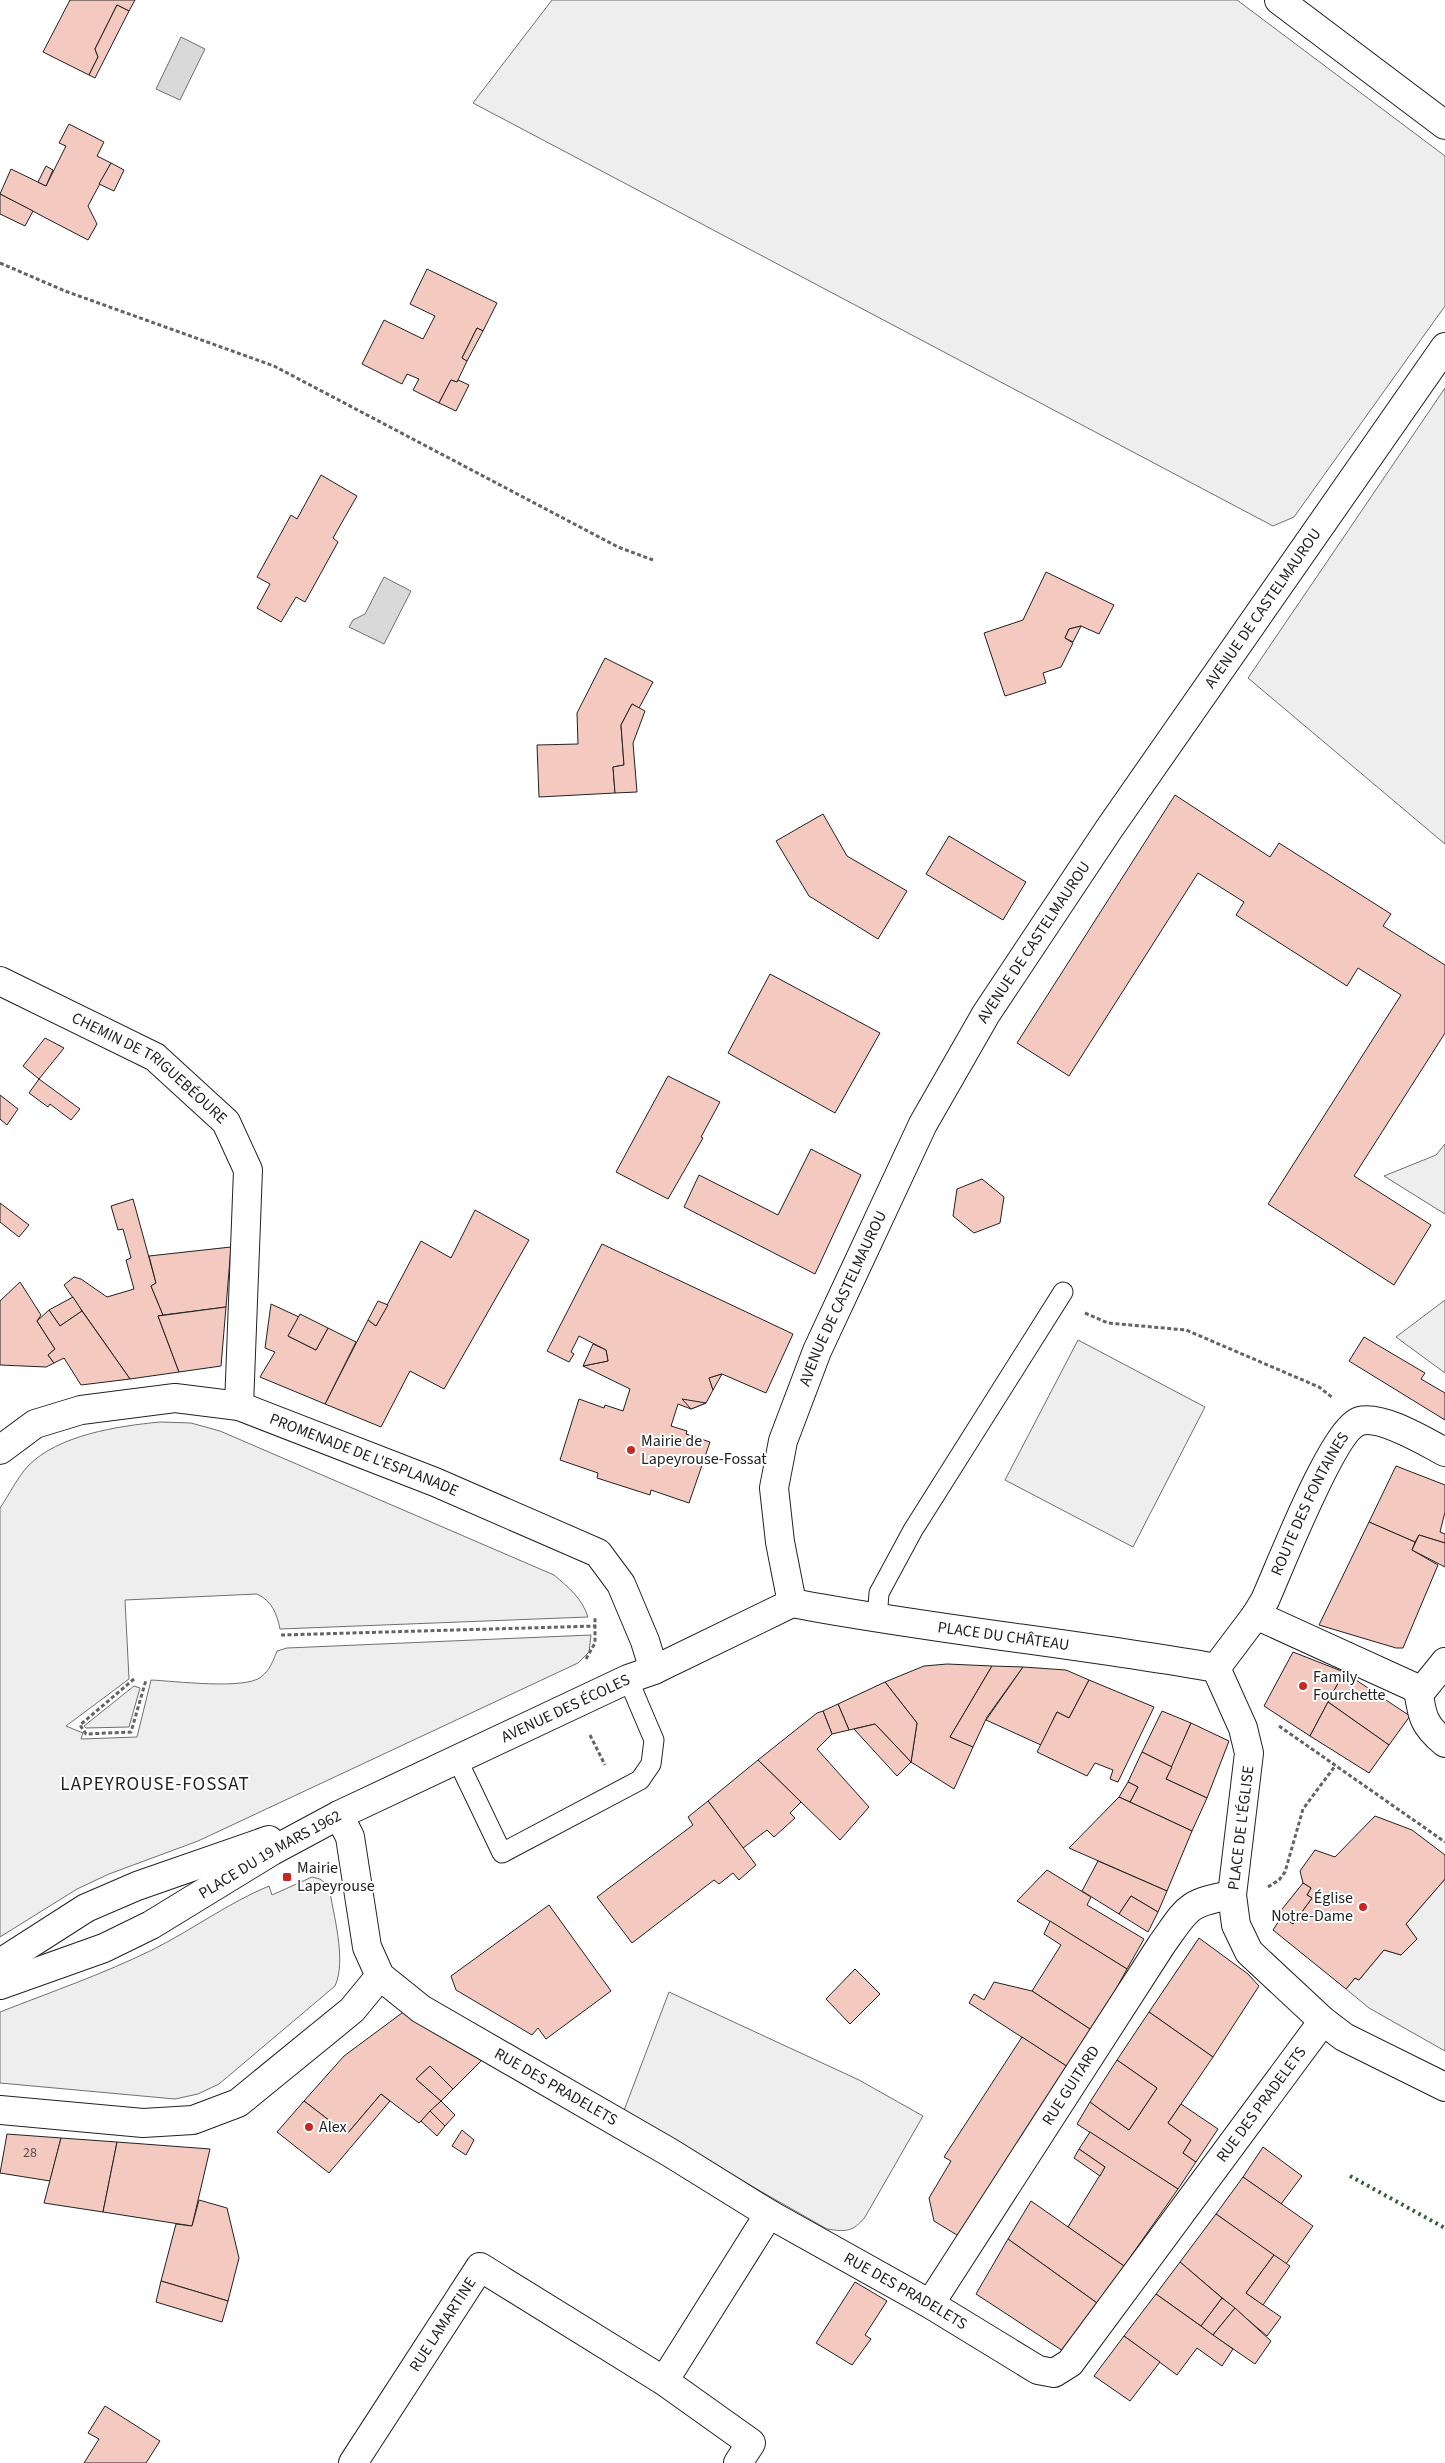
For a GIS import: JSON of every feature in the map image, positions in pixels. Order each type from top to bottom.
[{"type":"street","points":[[1279,0],[1445,125]]},
{"type":"street","name":"AVENUE DE CASTELMAUROU","points":[[792,1603],[780,1542],[774,1488],[783,1441],[817,1351],[924,1124],[986,1014],[1103,837],[1445,347]]},
{"type":"street","name":"CHEMIN DE TRIGUEBÉOURE","points":[[0,981],[155,1057],[226,1122],[248,1170],[240,1406]]},
{"type":"street","name":"PROMENADE DE L'ESPLANADE","points":[[0,1450],[35,1424],[81,1410],[175,1398],[240,1406],[435,1482],[598,1553],[622,1584],[645,1641],[654,1670]]},
{"type":"street","name":"ROUTE DES FONTAINES","points":[[1216,1668],[1265,1600],[1329,1458],[1344,1433],[1360,1421],[1380,1422],[1409,1433],[1445,1452]]},
{"type":"street","name":"PLACE DU CHÂTEAU","points":[[792,1603],[877,1619],[1136,1654],[1216,1668]]},
{"type":"street","name":"AVENUE DES ÉCOLES","points":[[339,1816],[628,1679],[654,1670],[792,1603]]},
{"type":"street","points":[[1256,1615],[1418,1689],[1424,1688],[1445,1662]]},
{"type":"street","name":"PLACE DE L'ÉGLISE","points":[[1216,1668],[1243,1728],[1250,1753],[1232,1895],[1236,1925],[1249,1952],[1323,2021],[1344,2037],[1445,2086]]},
{"type":"street","points":[[1418,1689],[1422,1717],[1432,1732],[1445,1743]]},
{"type":"street","points":[[0,2110],[143,2123],[193,2120],[238,2103],[352,2010],[380,1976],[367,1947],[350,1837],[339,1816]]},
{"type":"street","name":"PLACE DU 19 MARS 1962","points":[[0,1963],[86,1908],[136,1886],[339,1816]]},
{"type":"street","name":"PLACE DU 19 MARS 1962","points":[[0,1985],[104,1948],[151,1925],[272,1852],[339,1816]]},
{"type":"street","name":"RUE GUITARD","points":[[930,2304],[1156,1953],[1188,1908],[1206,1900],[1232,1895]]},
{"type":"street","name":"RUE DES PRADELETS","points":[[380,1976],[421,2009],[668,2152],[769,2214],[930,2304],[1038,2370],[1054,2372],[1070,2363],[1323,2021]]},
{"type":"street","points":[[664,2381],[769,2214]]},
{"type":"street","name":"RUE LAMARTINE","points":[[354,2463],[480,2267],[664,2381],[751,2443],[738,2463]]},
{"type":"lane","points":[[877,1619],[880,1593],[913,1530],[1060,1296]]},
{"type":"lane","points":[[457,1759],[502,1853],[640,1780],[651,1764],[654,1740],[628,1679]]},
{"type":"path","points":[[0,263],[65,291],[274,366],[618,547],[653,560]]},
{"type":"path","points":[[1060,1296],[1108,1323],[1186,1330],[1320,1387],[1360,1421]]},
{"type":"path","points":[[280,1635],[596,1626]]},
{"type":"path","points":[[134,1680],[80,1725],[86,1734],[131,1732],[146,1680]]},
{"type":"path","points":[[1276,1724],[1445,1842]]},
{"type":"path","points":[[1279,1880],[1285,1872],[1303,1809],[1335,1766]]},
{"type":"shaded area","points":[[552,0],[1237,0],[1445,156],[1445,306],[1294,517],[1273,526],[473,103]]},
{"type":"shaded area","points":[[181,37],[205,49],[180,100],[156,89]]},
{"type":"shaded area","points":[[1445,388],[1445,844],[1248,678]]},
{"type":"shaded area","points":[[384,577],[411,591],[384,644],[349,627],[353,620],[365,614]]},
{"type":"shaded area","points":[[1445,1144],[1445,1214],[1384,1176],[1436,1155]]},
{"type":"shaded area","points":[[1445,1300],[1445,1373],[1396,1337]]},
{"type":"shaded area","points":[[1078,1340],[1205,1407],[1133,1547],[1005,1480]]},
{"type":"shaded area","points":[[160,1422],[191,1423],[220,1431],[554,1575],[578,1599],[588,1617],[280,1629],[270,1604],[257,1594],[125,1600],[129,1679],[66,1726],[83,1733],[81,1739],[137,1737],[151,1680],[225,1684],[253,1681],[267,1671],[277,1651],[287,1648],[591,1635],[589,1652],[578,1663],[198,1841],[109,1874],[77,1889],[0,1937],[0,1508],[28,1466],[41,1455],[55,1447],[90,1434],[126,1426]]},
{"type":"shaded area","points":[[134,1686],[140,1688],[129,1727],[86,1728],[84,1726]]},
{"type":"shaded area","points":[[312,1877],[320,1879],[329,1886],[336,1923],[340,1963],[335,1986],[219,2084],[198,2094],[175,2099],[0,2083],[0,2012],[133,1959],[167,1942],[239,1900],[269,1886],[272,1895]]},
{"type":"shaded area","points":[[1445,1879],[1445,2051],[1369,2008],[1346,1989],[1355,1978],[1359,1980],[1384,1950],[1401,1955],[1417,1939],[1406,1924]]},
{"type":"shaded area","points":[[669,1992],[859,2080],[923,2116],[865,2217],[857,2226],[849,2230],[827,2229],[623,2113]]},
{"type":"building","points":[[70,0],[135,0],[129,11],[117,5],[95,49],[98,57],[89,75],[43,52]]},
{"type":"building","points":[[117,5],[129,11],[95,78],[89,75],[98,57],[95,49]]},
{"type":"building","points":[[69,124],[104,142],[97,156],[111,163],[88,206],[97,224],[88,240],[0,194],[11,169],[46,186],[66,146],[59,143]]},
{"type":"building","points":[[111,163],[124,170],[114,191],[99,184]]},
{"type":"building","points":[[46,166],[53,170],[46,186],[38,182]]},
{"type":"building","points":[[0,194],[33,211],[25,226],[0,214]]},
{"type":"building","points":[[427,269],[497,303],[483,331],[477,328],[462,358],[467,361],[457,382],[451,380],[439,403],[413,390],[419,379],[407,374],[402,384],[362,364],[384,320],[423,339],[435,316],[410,304]]},
{"type":"building","points":[[477,328],[483,331],[467,361],[462,358]]},
{"type":"building","points":[[451,380],[457,382],[458,380],[469,385],[456,411],[439,403]]},
{"type":"building","points":[[321,475],[357,496],[333,538],[338,542],[305,602],[296,597],[281,622],[257,608],[270,584],[257,577],[291,515],[297,519]]},
{"type":"building","points":[[1046,572],[1114,605],[1099,634],[1081,626],[1069,629],[1065,638],[1073,643],[1061,667],[1043,673],[1046,683],[1005,696],[984,633],[1023,620]]},
{"type":"building","points":[[1081,626],[1073,642],[1065,638],[1069,629]]},
{"type":"building","points":[[605,658],[653,682],[639,708],[632,704],[621,725],[624,765],[613,767],[615,793],[539,797],[537,745],[578,744],[577,713]]},
{"type":"building","points":[[632,704],[645,711],[633,743],[637,792],[615,793],[613,767],[624,765],[621,725]]},
{"type":"building","points":[[1175,795],[1270,857],[1279,843],[1391,914],[1383,926],[1445,965],[1445,1033],[1354,1176],[1431,1225],[1394,1285],[1268,1204],[1401,995],[1358,968],[1347,986],[1236,915],[1244,902],[1198,873],[1069,1076],[1017,1043]]},
{"type":"building","points":[[823,814],[847,856],[907,891],[878,939],[809,896],[776,841]]},
{"type":"building","points":[[949,836],[1026,882],[1003,920],[926,874]]},
{"type":"building","points":[[770,974],[880,1033],[835,1113],[728,1053]]},
{"type":"building","points":[[45,1038],[64,1048],[39,1079],[23,1066]]},
{"type":"building","points":[[668,1076],[720,1102],[701,1137],[703,1138],[668,1199],[616,1172]]},
{"type":"building","points":[[39,1079],[80,1109],[71,1120],[50,1104],[48,1107],[29,1093]]},
{"type":"building","points":[[0,1095],[18,1109],[7,1125],[0,1119]]},
{"type":"building","points":[[811,1149],[861,1175],[815,1274],[684,1207],[699,1175],[778,1215]]},
{"type":"building","points":[[982,1179],[1004,1197],[1000,1223],[974,1233],[953,1216],[957,1189]]},
{"type":"building","points":[[133,1199],[156,1283],[151,1286],[163,1315],[158,1316],[179,1372],[130,1379],[64,1285],[74,1277],[81,1279],[107,1297],[134,1289],[126,1260],[131,1258],[123,1229],[118,1230],[111,1206]]},
{"type":"building","points":[[0,1203],[29,1225],[19,1237],[0,1222]]},
{"type":"building","points":[[475,1210],[529,1240],[444,1389],[410,1371],[381,1427],[325,1404],[368,1320],[376,1326],[421,1241],[451,1258]]},
{"type":"building","points":[[602,1244],[793,1334],[766,1393],[722,1374],[709,1378],[713,1390],[706,1403],[691,1409],[678,1404],[671,1426],[687,1431],[686,1434],[710,1442],[689,1503],[651,1490],[650,1495],[597,1478],[598,1473],[560,1460],[579,1399],[604,1408],[605,1405],[623,1411],[630,1389],[583,1366],[608,1361],[606,1350],[579,1336],[571,1352],[574,1354],[569,1362],[547,1351]]},
{"type":"building","points":[[231,1247],[226,1307],[163,1315],[151,1286],[156,1283],[149,1256]]},
{"type":"building","points":[[20,1282],[41,1315],[37,1321],[55,1349],[48,1355],[54,1363],[46,1367],[0,1365],[0,1301]]},
{"type":"building","points":[[73,1297],[82,1311],[60,1326],[49,1310]]},
{"type":"building","points":[[378,1301],[388,1305],[376,1326],[368,1320]]},
{"type":"building","points":[[271,1304],[299,1317],[288,1336],[316,1350],[328,1328],[356,1342],[325,1404],[260,1377],[275,1352],[265,1348]]},
{"type":"building","points":[[226,1307],[221,1366],[179,1372],[158,1316]]},
{"type":"building","points":[[49,1310],[60,1326],[82,1311],[130,1379],[81,1385],[64,1358],[54,1363],[48,1355],[55,1349],[37,1321]]},
{"type":"building","points":[[300,1314],[328,1328],[316,1350],[288,1336]]},
{"type":"building","points":[[1364,1337],[1425,1373],[1421,1379],[1445,1393],[1445,1420],[1349,1361]]},
{"type":"building","points":[[593,1344],[606,1350],[608,1361],[583,1366]]},
{"type":"building","points":[[722,1374],[713,1390],[709,1378]]},
{"type":"building","points":[[682,1399],[706,1403],[691,1409]]},
{"type":"building","points":[[1396,1466],[1445,1485],[1445,1512],[1440,1532],[1445,1534],[1445,1543],[1419,1535],[1415,1542],[1369,1522]]},
{"type":"building","points":[[1369,1522],[1415,1542],[1412,1550],[1438,1565],[1403,1648],[1396,1648],[1319,1625]]},
{"type":"building","points":[[1419,1535],[1445,1543],[1445,1567],[1412,1550]]},
{"type":"building","points":[[1293,1652],[1344,1672],[1310,1736],[1264,1706]]},
{"type":"building","points":[[947,1664],[992,1666],[950,1737],[973,1747],[954,1789],[911,1762],[917,1723],[885,1682],[924,1666]]},
{"type":"building","points":[[992,1666],[1023,1667],[987,1717],[973,1747],[950,1737]]},
{"type":"building","points":[[1023,1667],[1066,1670],[1089,1680],[1069,1718],[1057,1712],[1041,1745],[986,1720]]},
{"type":"building","points":[[1344,1672],[1410,1716],[1389,1745],[1328,1702]]},
{"type":"building","points":[[1089,1680],[1154,1707],[1118,1782],[1110,1779],[1113,1770],[1095,1763],[1087,1776],[1037,1752],[1057,1712],[1069,1718]]},
{"type":"building","points":[[885,1682],[917,1723],[911,1762],[875,1724],[849,1730],[838,1704]]},
{"type":"building","points":[[1328,1702],[1389,1745],[1369,1773],[1310,1736]]},
{"type":"building","points":[[838,1704],[849,1730],[832,1734],[823,1711]]},
{"type":"building","points":[[823,1711],[832,1734],[817,1749],[869,1807],[840,1840],[758,1760],[817,1713]]},
{"type":"building","points":[[1162,1711],[1191,1723],[1172,1767],[1142,1752]]},
{"type":"building","points":[[1191,1723],[1229,1741],[1207,1798],[1166,1779]]},
{"type":"building","points":[[875,1724],[911,1762],[897,1776],[854,1729]]},
{"type":"building","points":[[1142,1752],[1172,1767],[1166,1779],[1207,1798],[1192,1831],[1130,1802],[1138,1787],[1128,1782]]},
{"type":"building","points":[[758,1760],[801,1802],[790,1813],[795,1818],[774,1837],[767,1830],[743,1848],[708,1801]]},
{"type":"building","points":[[1128,1782],[1138,1787],[1130,1802],[1119,1797]]},
{"type":"building","points":[[1119,1797],[1192,1831],[1167,1891],[1069,1848]]},
{"type":"building","points":[[708,1801],[756,1865],[739,1880],[733,1873],[719,1884],[714,1880],[632,1943],[597,1897],[693,1825],[688,1817]]},
{"type":"building","name":"Église Notre-Dame","points":[[1375,1816],[1412,1830],[1445,1855],[1445,1879],[1406,1924],[1417,1939],[1401,1955],[1384,1950],[1359,1980],[1355,1978],[1346,1989],[1273,1930],[1282,1916],[1293,1924],[1312,1898],[1307,1895],[1311,1888],[1303,1883],[1300,1871],[1315,1850],[1335,1857]]},
{"type":"building","points":[[1098,1861],[1167,1891],[1158,1912],[1131,1896],[1119,1914],[1082,1891]]},
{"type":"building","points":[[1047,1870],[1091,1897],[1087,1905],[1144,1939],[1127,1969],[1017,1901]]},
{"type":"building","points":[[1303,1883],[1311,1888],[1307,1895],[1312,1898],[1293,1924],[1279,1913]]},
{"type":"building","points":[[1131,1896],[1158,1912],[1148,1932],[1119,1914]]},
{"type":"building","points":[[549,1905],[611,1991],[546,2039],[538,2028],[532,2035],[456,1990],[451,1976]]},
{"type":"building","points":[[1050,1921],[1127,1969],[1093,2031],[1032,1991],[1061,1945],[1044,1934]]},
{"type":"building","points":[[1199,1938],[1248,1974],[1259,1986],[1213,2057],[1149,2012]]},
{"type":"building","points":[[855,1969],[880,1994],[850,2024],[826,1999]]},
{"type":"building","points":[[994,1982],[1032,1991],[1093,2031],[1071,2069],[969,2003],[974,1994],[984,2000]]},
{"type":"building","points":[[406,2010],[488,2054],[453,2089],[430,2066],[416,2079],[441,2101],[419,2123],[381,2094],[347,2134],[304,2101],[344,2056]]},
{"type":"building","points":[[1149,2012],[1213,2057],[1168,2123],[1191,2140],[1183,2153],[1196,2162],[1178,2189],[1077,2124],[1090,2102],[1129,2130],[1157,2088],[1117,2060]]},
{"type":"building","points":[[1022,2037],[1071,2069],[970,2243],[934,2221],[929,2198],[951,2161],[944,2157]]},
{"type":"building","points":[[1117,2060],[1157,2088],[1129,2130],[1090,2102]]},
{"type":"building","points":[[430,2066],[453,2089],[441,2101],[416,2079]]},
{"type":"building","points":[[381,2094],[390,2101],[329,2173],[277,2132],[304,2101],[347,2134]]},
{"type":"building","points":[[441,2101],[455,2115],[445,2126],[430,2111]]},
{"type":"building","points":[[1181,2104],[1218,2129],[1196,2162],[1183,2153],[1191,2140],[1168,2123]]},
{"type":"building","points":[[430,2111],[445,2126],[437,2136],[421,2121]]},
{"type":"building","points":[[462,2130],[474,2140],[466,2155],[452,2146]]},
{"type":"building","points":[[1090,2132],[1178,2189],[1124,2266],[1068,2227],[1105,2167],[1079,2149]]},
{"type":"building","points":[[7,2134],[61,2138],[50,2181],[0,2173]]},
{"type":"building","points":[[61,2138],[117,2142],[103,2212],[44,2203]]},
{"type":"building","points":[[117,2142],[210,2149],[192,2226],[103,2212]]},
{"type":"building","points":[[1263,2147],[1302,2176],[1281,2204],[1243,2177]]},
{"type":"building","points":[[1079,2149],[1105,2167],[1100,2176],[1074,2158]]},
{"type":"building","points":[[1243,2177],[1313,2226],[1286,2264],[1216,2214]]},
{"type":"building","points":[[199,2200],[227,2208],[239,2258],[228,2301],[161,2281],[176,2224],[192,2226]]},
{"type":"building","points":[[1031,2201],[1124,2266],[1097,2303],[1008,2239]]},
{"type":"building","points":[[1216,2214],[1274,2255],[1246,2293],[1281,2317],[1267,2336],[1180,2262]]},
{"type":"building","points":[[1008,2239],[1097,2303],[1063,2351],[976,2294]]},
{"type":"building","points":[[1274,2255],[1290,2266],[1263,2305],[1246,2293]]},
{"type":"building","points":[[1180,2262],[1222,2298],[1201,2326],[1156,2294]]},
{"type":"building","points":[[161,2281],[228,2301],[222,2322],[156,2302]]},
{"type":"building","points":[[855,2282],[887,2301],[865,2335],[871,2339],[852,2365],[816,2343]]},
{"type":"building","points":[[1156,2294],[1233,2349],[1222,2366],[1197,2348],[1177,2375],[1124,2336]]},
{"type":"building","points":[[1222,2298],[1235,2308],[1213,2335],[1201,2326]]},
{"type":"building","points":[[1235,2308],[1271,2341],[1255,2364],[1213,2335]]},
{"type":"building","points":[[1124,2336],[1160,2362],[1130,2401],[1094,2376]]},
{"type":"building","points":[[105,2406],[160,2441],[146,2463],[84,2463],[99,2439],[88,2433]]},
{"type":"hedge","points":[[1350,2176],[1445,2228]]},
{"type":"place","name":"Mairie de Lapeyrouse-Fossat","points":[[631,1450]]},
{"type":"place","name":"Family Fourchette","points":[[1303,1686]]},
{"type":"place","name":"Mairie Lapeyrouse","points":[[287,1877]]},
{"type":"place","name":"Église Notre-Dame","points":[[1363,1907]]},
{"type":"place","name":"Alex","points":[[309,2127]]},
{"type":"district","name":"LAPEYROUSE-FOSSAT","points":[[155,1784]]}]
